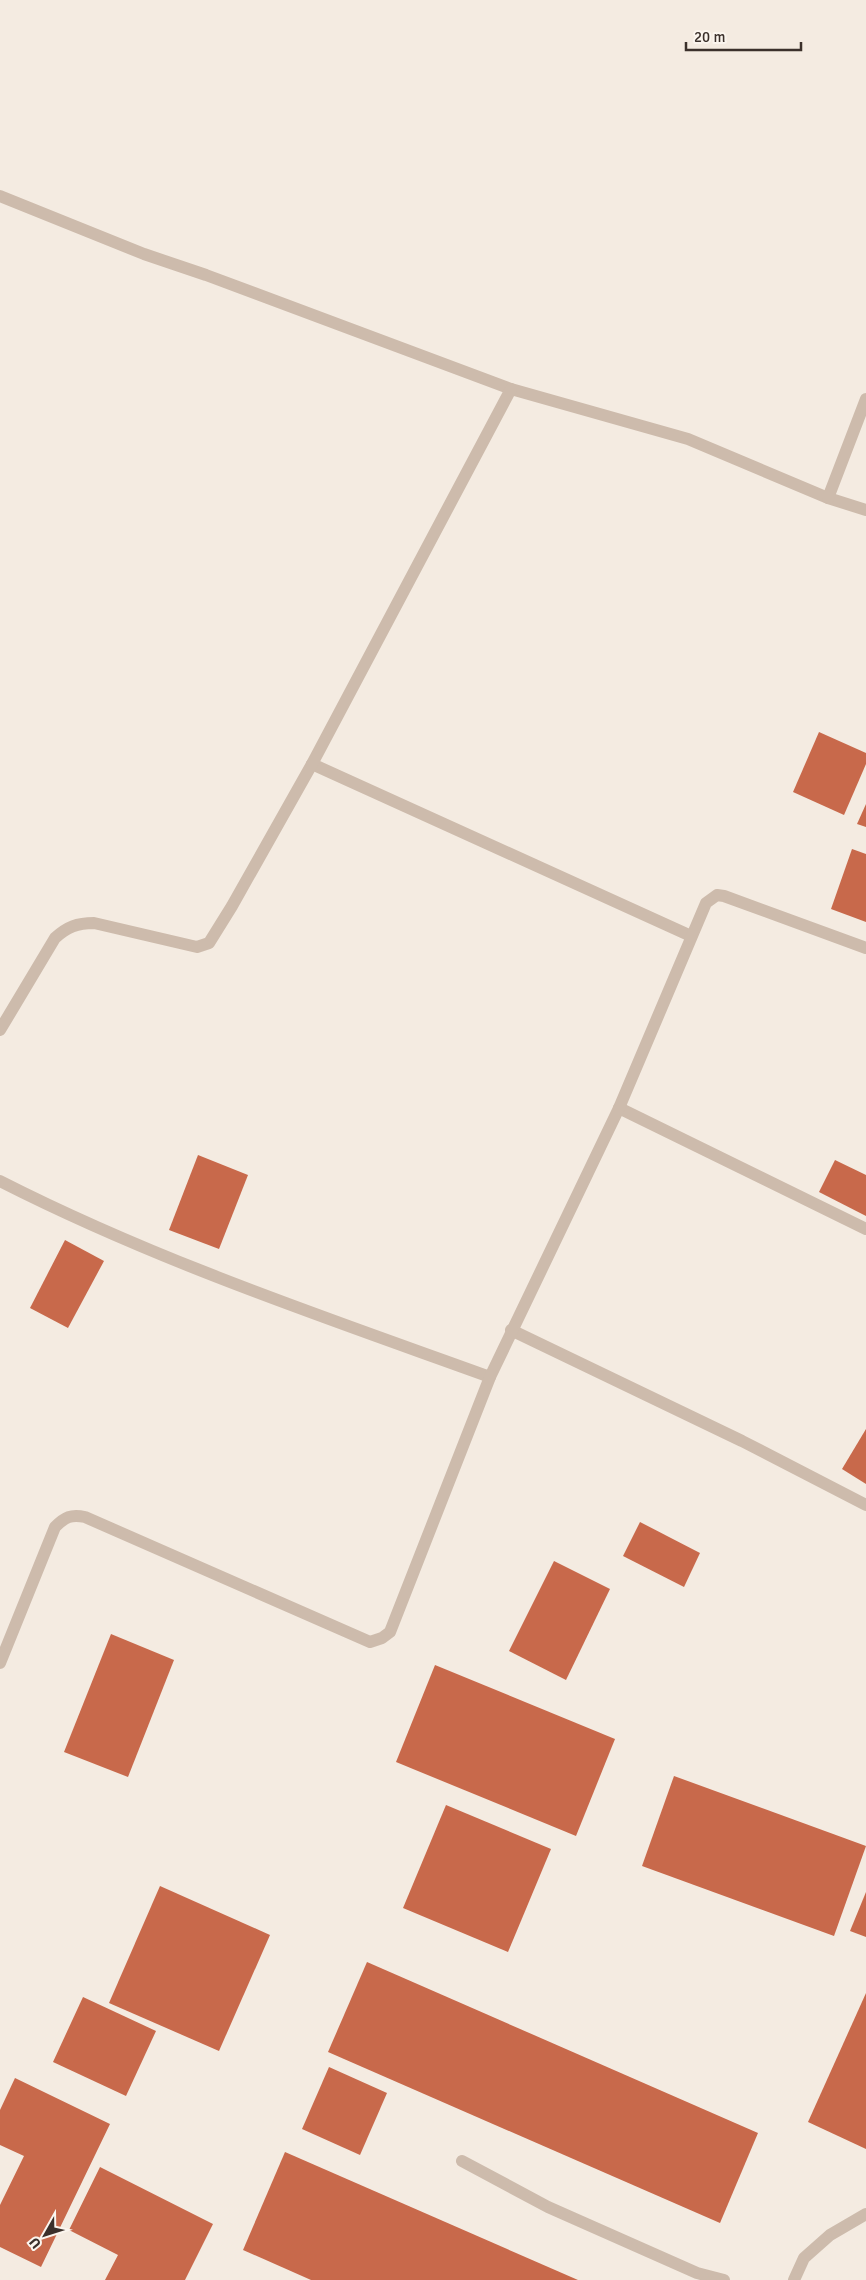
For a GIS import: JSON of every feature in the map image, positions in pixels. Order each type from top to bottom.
[{"type":"street","points":[[0,196],[144,254],[206,274],[511,389],[688,439],[828,498],[866,510]]},
{"type":"street","points":[[0,1030],[55,938],[66,928],[80,923],[94,923],[197,947],[208,943],[232,906],[312,764],[511,389]]},
{"type":"street","points":[[828,498],[866,399]]},
{"type":"street","points":[[312,764],[691,936]]},
{"type":"street","points":[[0,1663],[56,1527],[64,1518],[74,1515],[85,1517],[370,1642],[382,1638],[390,1632],[490,1377],[619,1108],[706,903],[717,895],[731,898],[866,948]]},
{"type":"street","points":[[619,1108],[866,1229]]},
{"type":"street","points":[[0,1181],[121,1239],[302,1309],[490,1377]]},
{"type":"street","points":[[511,1330],[742,1441],[866,1505]]},
{"type":"street","points":[[462,2161],[548,2207],[697,2273],[724,2280]]},
{"type":"street","points":[[794,2280],[804,2258],[830,2235],[866,2214]]},
{"type":"building","points":[[819,732],[866,753],[866,764],[844,815],[793,792]]},
{"type":"building","points":[[866,804],[866,827],[857,824]]},
{"type":"building","points":[[852,849],[866,854],[866,922],[831,909]]},
{"type":"building","points":[[198,1155],[248,1175],[219,1249],[169,1230]]},
{"type":"building","points":[[835,1160],[866,1175],[866,1216],[819,1192]]},
{"type":"building","points":[[65,1240],[104,1261],[68,1328],[30,1308]]},
{"type":"building","points":[[866,1429],[866,1484],[842,1469]]},
{"type":"building","points":[[640,1522],[700,1553],[684,1587],[623,1556]]},
{"type":"building","points":[[554,1561],[610,1589],[566,1680],[509,1651]]},
{"type":"building","points":[[111,1634],[174,1660],[128,1777],[64,1752]]},
{"type":"building","points":[[435,1665],[615,1739],[576,1836],[396,1762]]},
{"type":"building","points":[[674,1776],[866,1846],[834,1936],[642,1866]]},
{"type":"building","points":[[446,1805],[551,1849],[508,1952],[403,1908]]},
{"type":"building","points":[[160,1886],[270,1935],[219,2051],[109,2003]]},
{"type":"building","points":[[866,1892],[866,1937],[850,1931]]},
{"type":"building","points":[[367,1962],[758,2133],[720,2223],[328,2052]]},
{"type":"building","points":[[866,1993],[866,2149],[808,2122]]},
{"type":"building","points":[[83,1997],[156,2031],[126,2096],[53,2062]]},
{"type":"building","points":[[329,2067],[387,2093],[360,2155],[302,2129]]},
{"type":"building","points":[[15,2078],[110,2124],[41,2267],[0,2247],[0,2205],[24,2156],[0,2145],[0,2110]]},
{"type":"building","points":[[285,2152],[578,2280],[311,2280],[243,2250]]},
{"type":"building","points":[[100,2167],[213,2224],[185,2280],[105,2280],[118,2255],[69,2230]]}]
